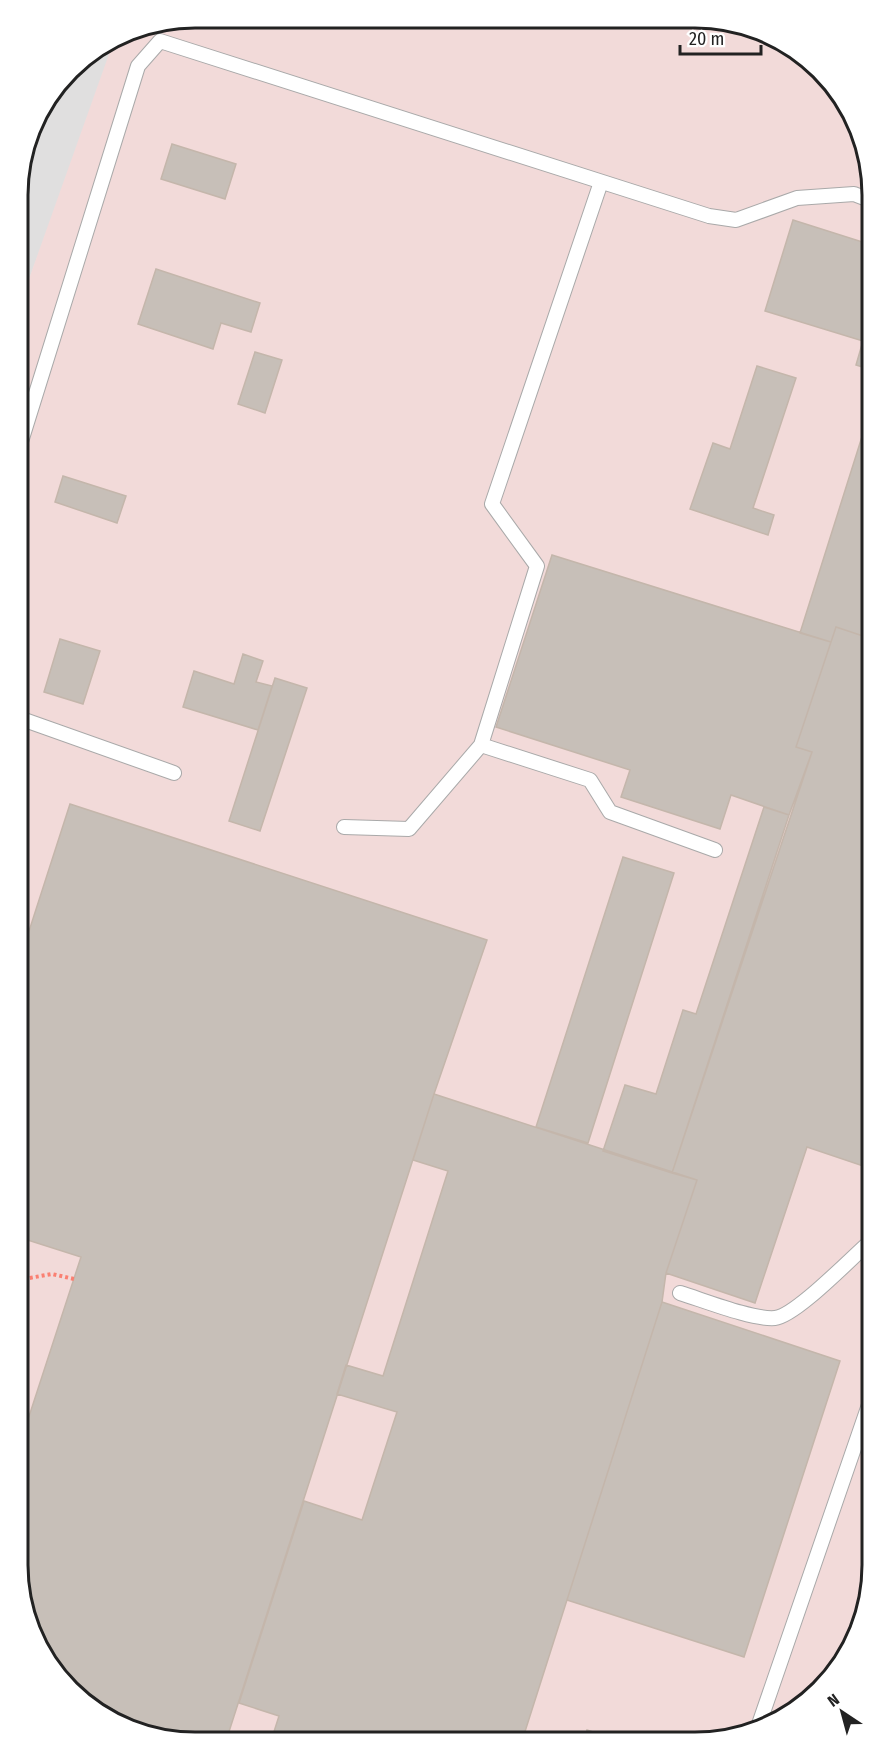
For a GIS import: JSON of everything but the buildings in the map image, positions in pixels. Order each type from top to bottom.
[{"type":"lane","points":[[28,419],[138,66],[160,41],[709,216],[736,220],[797,198],[854,194],[862,197]]},
{"type":"lane","points":[[344,827],[409,829],[481,746],[537,566],[492,504],[601,182]]},
{"type":"lane","points":[[28,721],[174,773]]},
{"type":"lane","points":[[481,746],[590,780],[610,812],[715,850]]},
{"type":"lane","points":[[680,1293],[760,1317],[776,1318],[788,1313],[805,1300],[861,1250]]},
{"type":"lane","points":[[761,1717],[861,1428]]},
{"type":"path","points":[[28,1278],[52,1274],[74,1279]]},
{"type":"shaded area","points":[[695,28],[748,37],[769,46],[805,70],[833,103],[853,142],[862,195],[861,1576],[853,1618],[844,1639],[827,1666],[805,1690],[769,1714],[748,1723],[727,1728],[695,1732],[195,1732],[152,1726],[131,1719],[103,1703],[70,1675],[46,1639],[37,1618],[28,1565],[28,282],[109,53],[142,37],[184,29]]},
{"type":"shaded area","points":[[110,52],[28,282],[28,195],[37,142],[51,112],[70,85],[85,70]]}]
